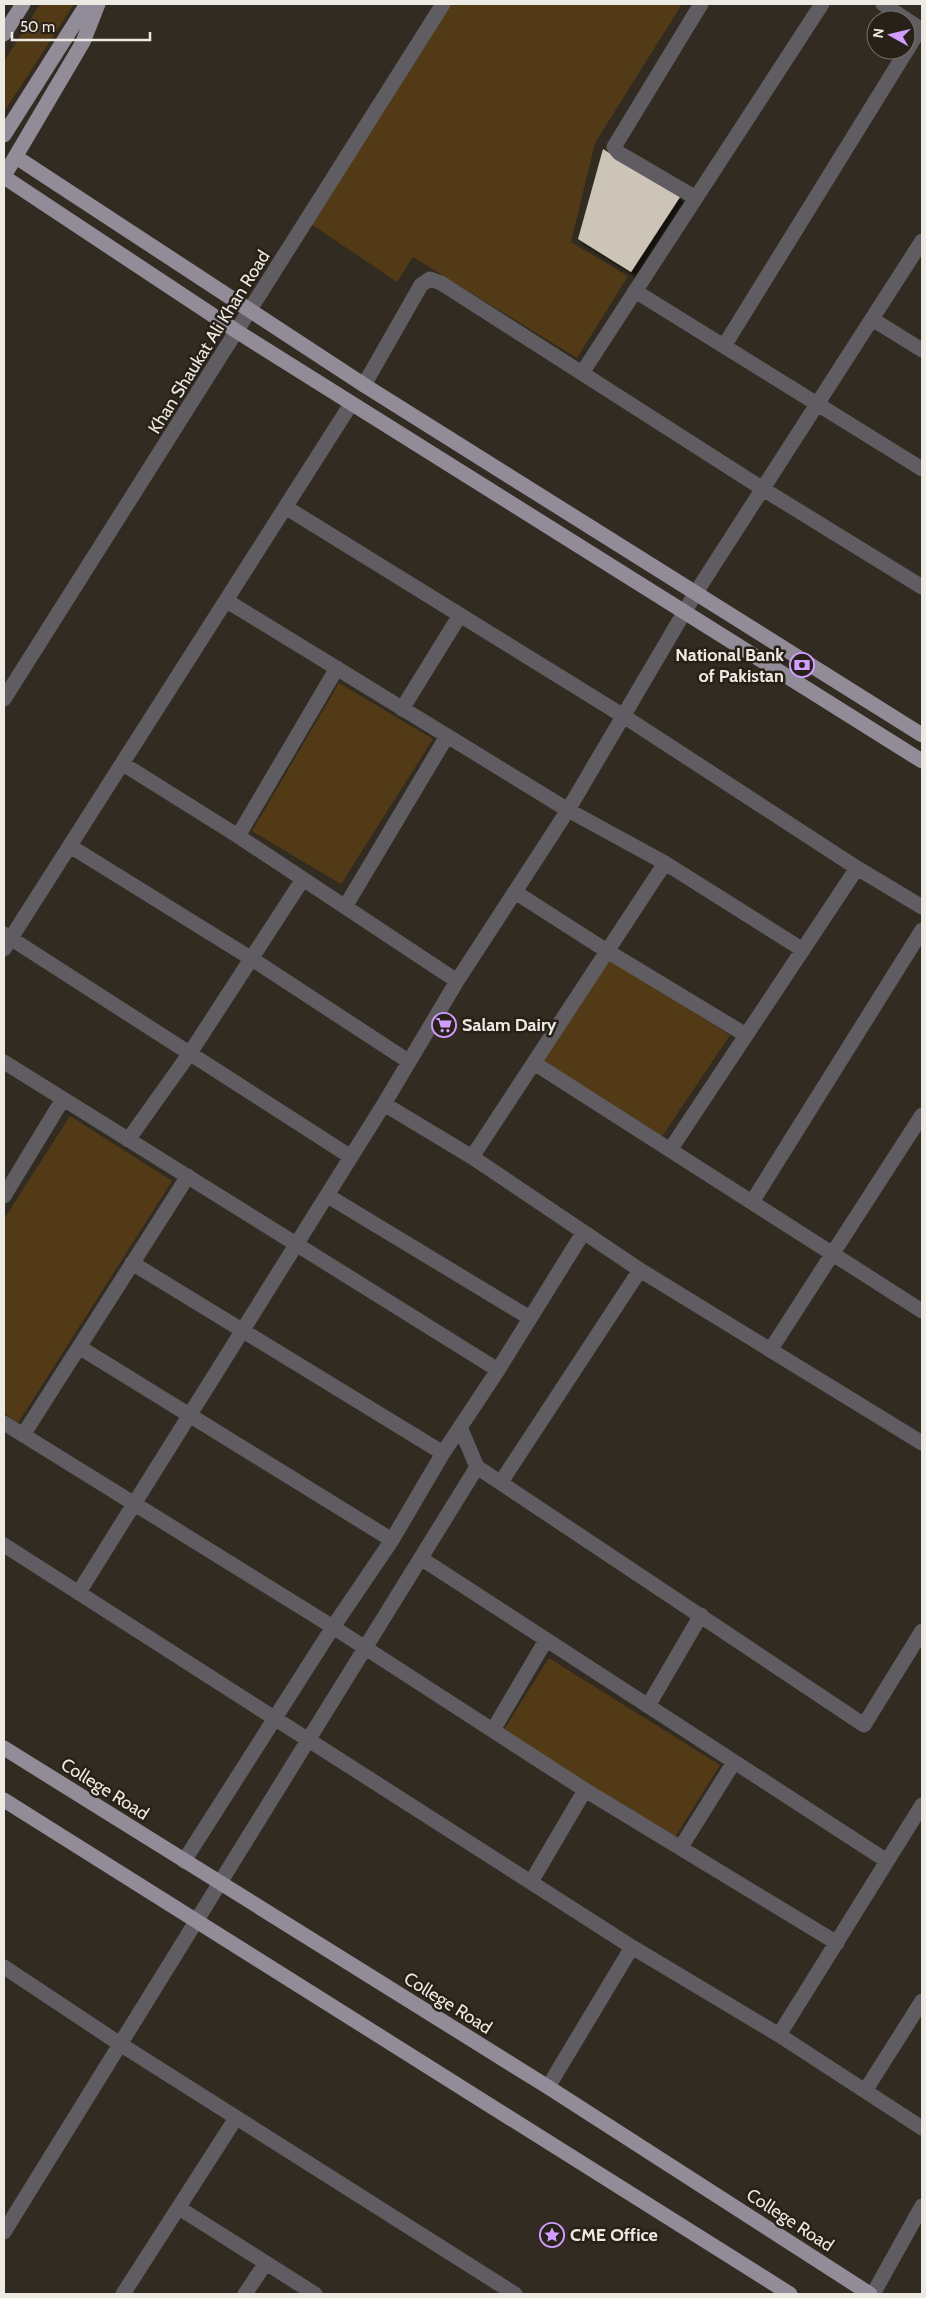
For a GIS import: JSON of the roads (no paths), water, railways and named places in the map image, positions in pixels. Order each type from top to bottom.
[{"type":"main road","points":[[4,34],[23,4]]},
{"type":"main road","points":[[4,135],[87,4]]},
{"type":"main road","points":[[98,4],[83,42],[4,177],[238,332],[351,404],[684,614],[922,761]]},
{"type":"main road","points":[[16,157],[364,385],[922,735]]},
{"type":"main road","name":"College Road","points":[[4,1748],[548,2087],[871,2294]]},
{"type":"main road","points":[[4,1800],[790,2294]]},
{"type":"street","name":"Khan Shaukat Ali Khan Road","points":[[4,698],[238,332],[443,4]]},
{"type":"street","points":[[696,198],[618,153],[614,147],[701,4]]},
{"type":"street","points":[[582,373],[822,4]]},
{"type":"street","points":[[724,346],[921,30],[883,4]]},
{"type":"street","points":[[78,1592],[328,1196],[350,1156],[384,1104],[457,981],[568,810],[695,594],[922,241]]},
{"type":"street","points":[[364,385],[421,285],[430,279],[441,283],[922,587]]},
{"type":"street","points":[[635,291],[922,469]]},
{"type":"street","points":[[872,318],[922,350]]},
{"type":"street","points":[[350,1156],[190,1053],[6,940],[70,846],[351,404]]},
{"type":"street","points":[[286,508],[624,717],[857,868],[922,907]]},
{"type":"street","points":[[227,601],[568,810],[665,863],[803,950]]},
{"type":"street","points":[[402,709],[460,615]]},
{"type":"street","points":[[238,836],[337,668]]},
{"type":"street","points":[[344,907],[447,736]]},
{"type":"street","points":[[122,764],[238,836],[457,981]]},
{"type":"street","points":[[70,846],[252,959],[408,1061]]},
{"type":"street","points":[[472,1157],[665,863]]},
{"type":"street","points":[[670,1150],[857,868]]},
{"type":"street","points":[[128,1140],[190,1053],[303,879]]},
{"type":"street","points":[[515,892],[607,951],[746,1035]]},
{"type":"street","points":[[752,1202],[922,930]]},
{"type":"street","points":[[4,1062],[498,1370]]},
{"type":"street","points":[[534,1063],[922,1311]]},
{"type":"street","points":[[6,1186],[63,1098]]},
{"type":"street","points":[[384,1104],[472,1157],[640,1270],[922,1443]]},
{"type":"street","points":[[771,1350],[922,1116]]},
{"type":"street","points":[[23,1435],[188,1176]]},
{"type":"street","points":[[328,1196],[530,1318]]},
{"type":"street","points":[[184,1861],[333,1627],[392,1540],[443,1453],[498,1370],[583,1233]]},
{"type":"street","points":[[132,1263],[443,1453]]},
{"type":"street","points":[[501,1482],[640,1270]]},
{"type":"street","points":[[79,1347],[392,1540]]},
{"type":"street","points":[[4,1423],[333,1627],[584,1790],[837,1943]]},
{"type":"street","points":[[460,1427],[477,1467],[702,1615],[864,1725],[922,1631]]},
{"type":"street","points":[[4,2232],[308,1739],[422,1559],[477,1467]]},
{"type":"street","points":[[4,1545],[632,1947],[779,2035],[922,2128]]},
{"type":"street","points":[[422,1559],[886,1861]]},
{"type":"street","points":[[648,1706],[702,1615]]},
{"type":"street","points":[[493,1730],[546,1640]]},
{"type":"street","points":[[681,1848],[734,1762]]},
{"type":"street","points":[[530,1882],[584,1790]]},
{"type":"street","points":[[779,2035],[922,1804]]},
{"type":"street","points":[[548,2087],[632,1947]]},
{"type":"street","points":[[4,1967],[120,2044],[515,2294]]},
{"type":"street","points":[[865,2090],[922,2001]]},
{"type":"street","points":[[124,2294],[236,2118]]},
{"type":"street","points":[[871,2294],[922,2206]]},
{"type":"street","points":[[179,2208],[315,2294]]},
{"type":"street","points":[[245,2294],[265,2264]]},
{"type":"place","name":"National Bank of Pakistan","points":[[802,665]]},
{"type":"place","name":"Salam Dairy","points":[[444,1025]]},
{"type":"place","name":"CME Office","points":[[552,2235]]}]
